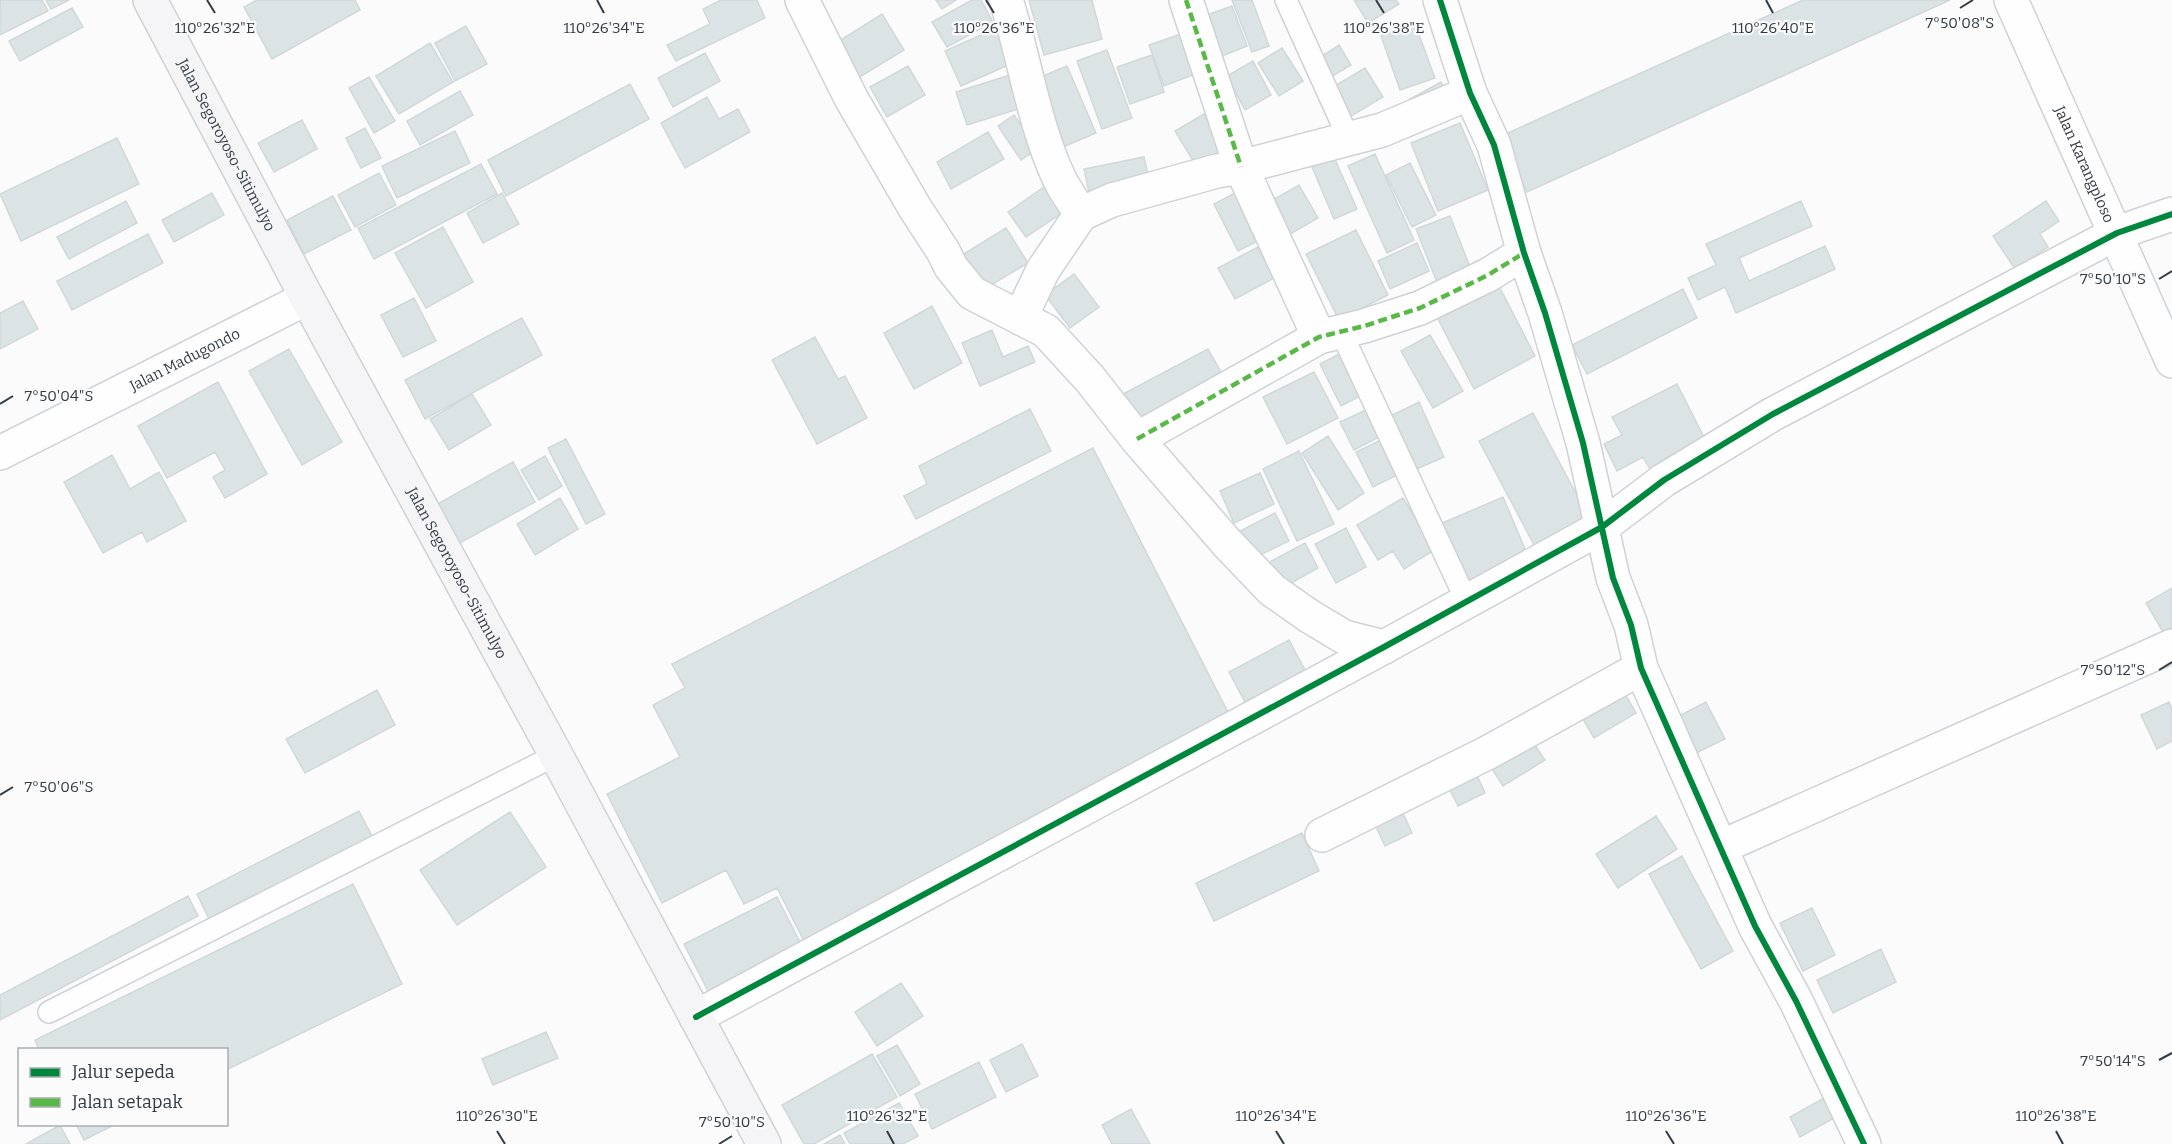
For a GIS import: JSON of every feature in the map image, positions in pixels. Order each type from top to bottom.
[{"type":"main road","name":"Jalan Segoroyoso-Sitimulyo","points":[[150,0],[307,298],[556,755],[764,1144]]},
{"type":"street","points":[[802,0],[851,98],[951,267],[972,293],[1046,331],[1090,379],[1137,439],[1227,543],[1272,590],[1344,637],[1384,647]]},
{"type":"street","points":[[1006,0],[1020,42],[1028,83],[1047,147],[1060,180],[1082,214]]},
{"type":"street","points":[[1186,0],[1241,167],[1330,334]]},
{"type":"street","points":[[1440,0],[1470,93],[1494,145],[1524,253],[1545,313],[1576,421],[1613,578],[1631,625],[1641,668],[1755,926],[1796,1001],[1864,1144]]},
{"type":"street","name":"Jalan Karangploso","points":[[2011,0],[2172,361]]},
{"type":"street","points":[[1020,318],[1043,270],[1082,214],[1113,200],[1217,171],[1241,167],[1382,130],[1470,93]]},
{"type":"street","points":[[696,1017],[1384,647],[1602,527],[1664,480],[1773,414],[2116,233],[2172,214]]},
{"type":"street","points":[[1137,439],[1330,334],[1420,308],[1524,253]]},
{"type":"street","name":"Jalan Madugondo","points":[[0,453],[307,298]]},
{"type":"street","points":[[1721,847],[2172,646]]},
{"type":"street","points":[[1322,835],[1487,753],[1641,668]]},
{"type":"lane","points":[[1286,0],[1349,139]]},
{"type":"lane","points":[[1330,334],[1467,602]]},
{"type":"lane","points":[[49,1012],[556,755]]},
{"type":"building","points":[[0,0],[42,0],[48,11],[0,35]]},
{"type":"building","points":[[46,0],[69,0],[51,9]]},
{"type":"building","points":[[257,0],[355,0],[360,10],[272,59],[244,7]]},
{"type":"building","points":[[721,0],[757,0],[765,18],[676,61],[667,45],[710,24],[703,9]]},
{"type":"building","points":[[936,0],[956,0],[942,9]]},
{"type":"building","points":[[972,0],[981,0],[993,22],[947,47],[932,22]]},
{"type":"building","points":[[1029,0],[1092,0],[1102,39],[1044,55]]},
{"type":"building","points":[[1232,0],[1252,0],[1269,46],[1252,52]]},
{"type":"building","points":[[1354,0],[1396,0],[1399,4],[1368,23]]},
{"type":"building","points":[[1803,0],[1950,0],[1527,192],[1501,136]]},
{"type":"building","points":[[1232,6],[1247,46],[1212,60],[1196,19]]},
{"type":"building","points":[[72,8],[83,27],[20,61],[9,41]]},
{"type":"building","points":[[882,14],[904,50],[858,78],[836,43]]},
{"type":"building","points":[[1415,24],[1435,78],[1400,90],[1381,36]]},
{"type":"building","points":[[466,26],[487,64],[455,81],[435,43]]},
{"type":"building","points":[[999,27],[1015,62],[961,86],[945,51]]},
{"type":"building","points":[[1181,34],[1195,74],[1164,86],[1149,45]]},
{"type":"building","points":[[430,43],[453,82],[399,114],[376,76]]},
{"type":"building","points":[[1339,45],[1351,65],[1331,77],[1319,58]]},
{"type":"building","points":[[1282,48],[1303,81],[1279,96],[1258,63]]},
{"type":"building","points":[[1107,50],[1132,118],[1102,129],[1077,61]]},
{"type":"building","points":[[705,53],[720,81],[673,107],[658,78]]},
{"type":"building","points":[[1152,55],[1164,92],[1130,104],[1117,67]]},
{"type":"building","points":[[1253,61],[1271,95],[1245,110],[1227,76]]},
{"type":"building","points":[[908,66],[925,95],[887,117],[870,87]]},
{"type":"building","points":[[1067,66],[1096,133],[1058,149],[1029,82]]},
{"type":"building","points":[[1365,68],[1383,97],[1346,119],[1328,90]]},
{"type":"building","points":[[1010,75],[1021,108],[967,125],[956,92]]},
{"type":"building","points":[[369,77],[395,121],[374,133],[349,88]]},
{"type":"building","points":[[1441,82],[1448,96],[1418,112],[1410,99]]},
{"type":"building","points":[[630,84],[649,119],[506,196],[488,160]]},
{"type":"building","points":[[460,91],[473,115],[420,145],[407,121]]},
{"type":"building","points":[[707,97],[719,119],[738,109],[750,132],[685,168],[661,123]]},
{"type":"building","points":[[1204,114],[1230,157],[1201,174],[1175,131]]},
{"type":"building","points":[[1014,115],[1037,149],[1021,160],[998,126]]},
{"type":"building","points":[[302,120],[317,149],[274,172],[258,143]]},
{"type":"building","points":[[1460,123],[1488,190],[1438,211],[1411,143]]},
{"type":"building","points":[[365,128],[381,158],[361,168],[346,138]]},
{"type":"building","points":[[455,131],[470,163],[397,198],[382,166]]},
{"type":"building","points":[[988,132],[1004,159],[951,189],[937,162]]},
{"type":"building","points":[[117,138],[139,184],[21,241],[0,194]]},
{"type":"building","points":[[1375,154],[1414,240],[1387,253],[1348,166]]},
{"type":"building","points":[[1144,157],[1150,185],[1090,197],[1084,169]]},
{"type":"building","points":[[1334,157],[1357,209],[1334,219],[1312,167]]},
{"type":"building","points":[[1410,163],[1436,215],[1412,227],[1386,175]]},
{"type":"building","points":[[481,164],[497,194],[374,259],[358,228]]},
{"type":"building","points":[[379,173],[396,205],[355,227],[338,195]]},
{"type":"building","points":[[1299,185],[1318,218],[1285,237],[1266,204]]},
{"type":"building","points":[[1044,187],[1062,213],[1026,237],[1008,212]]},
{"type":"building","points":[[1246,187],[1270,235],[1238,251],[1214,204]]},
{"type":"building","points":[[212,193],[224,215],[174,242],[162,220]]},
{"type":"building","points":[[502,193],[519,224],[483,243],[467,213]]},
{"type":"building","points":[[333,196],[351,230],[304,254],[287,220]]},
{"type":"building","points":[[126,201],[137,223],[69,259],[57,237]]},
{"type":"building","points":[[1801,201],[1812,226],[1739,258],[1749,281],[1825,246],[1835,269],[1736,313],[1725,287],[1698,300],[1688,278],[1716,265],[1706,244]]},
{"type":"building","points":[[2046,201],[2059,221],[2040,234],[2048,247],[2015,269],[1993,236]]},
{"type":"building","points":[[1450,216],[1474,277],[1440,290],[1416,229]]},
{"type":"building","points":[[443,227],[473,282],[426,308],[395,253]]},
{"type":"building","points":[[1006,228],[1028,263],[983,290],[962,255]]},
{"type":"building","points":[[1356,230],[1388,295],[1339,320],[1306,254]]},
{"type":"building","points":[[148,234],[163,263],[72,310],[57,281]]},
{"type":"building","points":[[1417,243],[1429,271],[1390,289],[1378,261]]},
{"type":"building","points":[[1258,247],[1274,278],[1235,299],[1218,268]]},
{"type":"building","points":[[1074,274],[1099,307],[1070,328],[1045,295]]},
{"type":"building","points":[[1498,284],[1535,356],[1474,389],[1437,317]]},
{"type":"building","points":[[1683,289],[1697,318],[1587,374],[1572,345]]},
{"type":"building","points":[[414,298],[436,341],[403,357],[381,315]]},
{"type":"building","points":[[23,301],[38,329],[0,349],[0,313]]},
{"type":"building","points":[[932,306],[962,363],[914,389],[884,333]]},
{"type":"building","points":[[522,318],[542,355],[425,419],[405,380]]},
{"type":"building","points":[[992,330],[1003,357],[1028,346],[1035,362],[980,386],[962,343]]},
{"type":"building","points":[[1430,335],[1463,391],[1433,408],[1401,351]]},
{"type":"building","points":[[815,337],[838,379],[845,376],[867,418],[817,444],[772,360]]},
{"type":"building","points":[[289,349],[342,442],[302,465],[249,371]]},
{"type":"building","points":[[1208,349],[1229,386],[1143,432],[1123,394]]},
{"type":"building","points":[[1345,351],[1366,393],[1341,406],[1320,364]]},
{"type":"building","points":[[1314,372],[1338,418],[1287,444],[1263,397]]},
{"type":"building","points":[[218,382],[267,474],[225,498],[213,477],[225,470],[215,452],[167,478],[138,426]]},
{"type":"building","points":[[1677,384],[1707,443],[1651,471],[1643,457],[1617,471],[1604,444],[1622,435],[1612,417]]},
{"type":"building","points":[[472,394],[491,425],[449,450],[430,419]]},
{"type":"building","points":[[1419,402],[1444,457],[1414,470],[1390,416]]},
{"type":"building","points":[[1030,409],[1051,451],[916,519],[904,496],[927,484],[919,466]]},
{"type":"building","points":[[1368,409],[1381,436],[1354,450],[1340,422]]},
{"type":"building","points":[[1533,413],[1595,529],[1541,558],[1479,441]]},
{"type":"building","points":[[1328,436],[1364,493],[1338,510],[1302,453]]},
{"type":"building","points":[[566,439],[605,514],[586,524],[548,448]]},
{"type":"building","points":[[1383,439],[1401,473],[1373,487],[1356,452]]},
{"type":"building","points":[[1093,448],[1235,726],[806,945],[777,888],[744,904],[726,870],[662,903],[607,794],[680,757],[653,705],[685,688],[672,664]]},
{"type":"building","points":[[1299,451],[1334,524],[1297,541],[1263,469]]},
{"type":"building","points":[[112,455],[130,489],[159,472],[186,521],[147,542],[142,532],[103,553],[64,482]]},
{"type":"building","points":[[545,456],[562,486],[539,500],[521,470]]},
{"type":"building","points":[[513,462],[535,502],[456,545],[434,506]]},
{"type":"building","points":[[1260,473],[1274,504],[1234,523],[1220,491]]},
{"type":"building","points":[[1503,497],[1530,561],[1466,589],[1438,525]]},
{"type":"building","points":[[560,498],[578,529],[535,555],[517,524]]},
{"type":"building","points":[[1403,498],[1434,550],[1404,569],[1393,551],[1378,560],[1357,525]]},
{"type":"building","points":[[1275,513],[1289,541],[1252,559],[1238,532]]},
{"type":"building","points":[[1346,528],[1366,567],[1336,583],[1315,544]]},
{"type":"building","points":[[1305,543],[1318,568],[1277,591],[1264,565]]},
{"type":"building","points":[[2172,588],[2172,627],[2163,632],[2146,603]]},
{"type":"building","points":[[1289,640],[1312,683],[1252,715],[1229,672]]},
{"type":"building","points":[[1622,689],[1636,713],[1594,738],[1580,714]]},
{"type":"building","points":[[377,690],[395,725],[305,773],[286,739]]},
{"type":"building","points":[[1706,702],[1725,739],[1694,754],[1675,718]]},
{"type":"building","points":[[2169,702],[2172,709],[2172,741],[2157,749],[2141,715]]},
{"type":"building","points":[[1530,738],[1545,760],[1503,786],[1489,764]]},
{"type":"building","points":[[1475,771],[1485,793],[1458,806],[1447,784]]},
{"type":"building","points":[[1400,807],[1412,833],[1385,846],[1373,820]]},
{"type":"building","points":[[359,811],[373,838],[210,921],[197,894]]},
{"type":"building","points":[[510,812],[546,867],[457,925],[420,870]]},
{"type":"building","points":[[1656,816],[1677,849],[1618,888],[1596,854]]},
{"type":"building","points":[[1302,833],[1319,871],[1214,921],[1196,883]]},
{"type":"building","points":[[1682,856],[1733,951],[1701,969],[1649,874]]},
{"type":"building","points":[[353,884],[402,984],[228,1069],[228,1048],[38,1048],[35,1040]]},
{"type":"building","points":[[188,896],[198,916],[0,1020],[0,995]]},
{"type":"building","points":[[777,897],[801,944],[708,991],[684,944]]},
{"type":"building","points":[[1812,908],[1835,955],[1803,971],[1780,923]]},
{"type":"building","points":[[1881,949],[1896,982],[1833,1013],[1817,980]]},
{"type":"building","points":[[901,983],[923,1016],[877,1046],[855,1012]]},
{"type":"building","points":[[546,1032],[558,1058],[493,1085],[482,1059]]},
{"type":"building","points":[[1022,1044],[1038,1076],[1006,1092],[990,1060]]},
{"type":"building","points":[[897,1045],[920,1084],[900,1096],[877,1056]]},
{"type":"building","points":[[872,1054],[897,1097],[814,1144],[804,1144],[782,1105]]},
{"type":"building","points":[[979,1062],[996,1097],[932,1129],[915,1094]]},
{"type":"building","points":[[1824,1098],[1834,1118],[1800,1137],[1790,1117]]},
{"type":"building","points":[[899,1103],[918,1136],[903,1144],[850,1144],[844,1133]]},
{"type":"building","points":[[1131,1109],[1150,1144],[1112,1144],[1102,1125]]},
{"type":"building","points":[[61,1126],[70,1144],[26,1144]]},
{"type":"building","points":[[77,1126],[112,1126],[84,1140]]},
{"type":"building","points":[[840,1135],[845,1144],[824,1144]]},
{"type":"marked path","points":[[1186,0],[1241,167]]},
{"type":"marked path","points":[[1137,439],[1319,337],[1364,326],[1420,308],[1488,275],[1524,253]]},
{"type":"cycle path","points":[[1440,0],[1470,93],[1494,145],[1524,253],[1545,313],[1583,443],[1613,578],[1631,625],[1641,668],[1755,926],[1796,1001],[1864,1144]]},
{"type":"cycle path","points":[[696,1017],[1384,647],[1602,527],[1664,480],[1773,414],[2117,233],[2172,214]]}]
